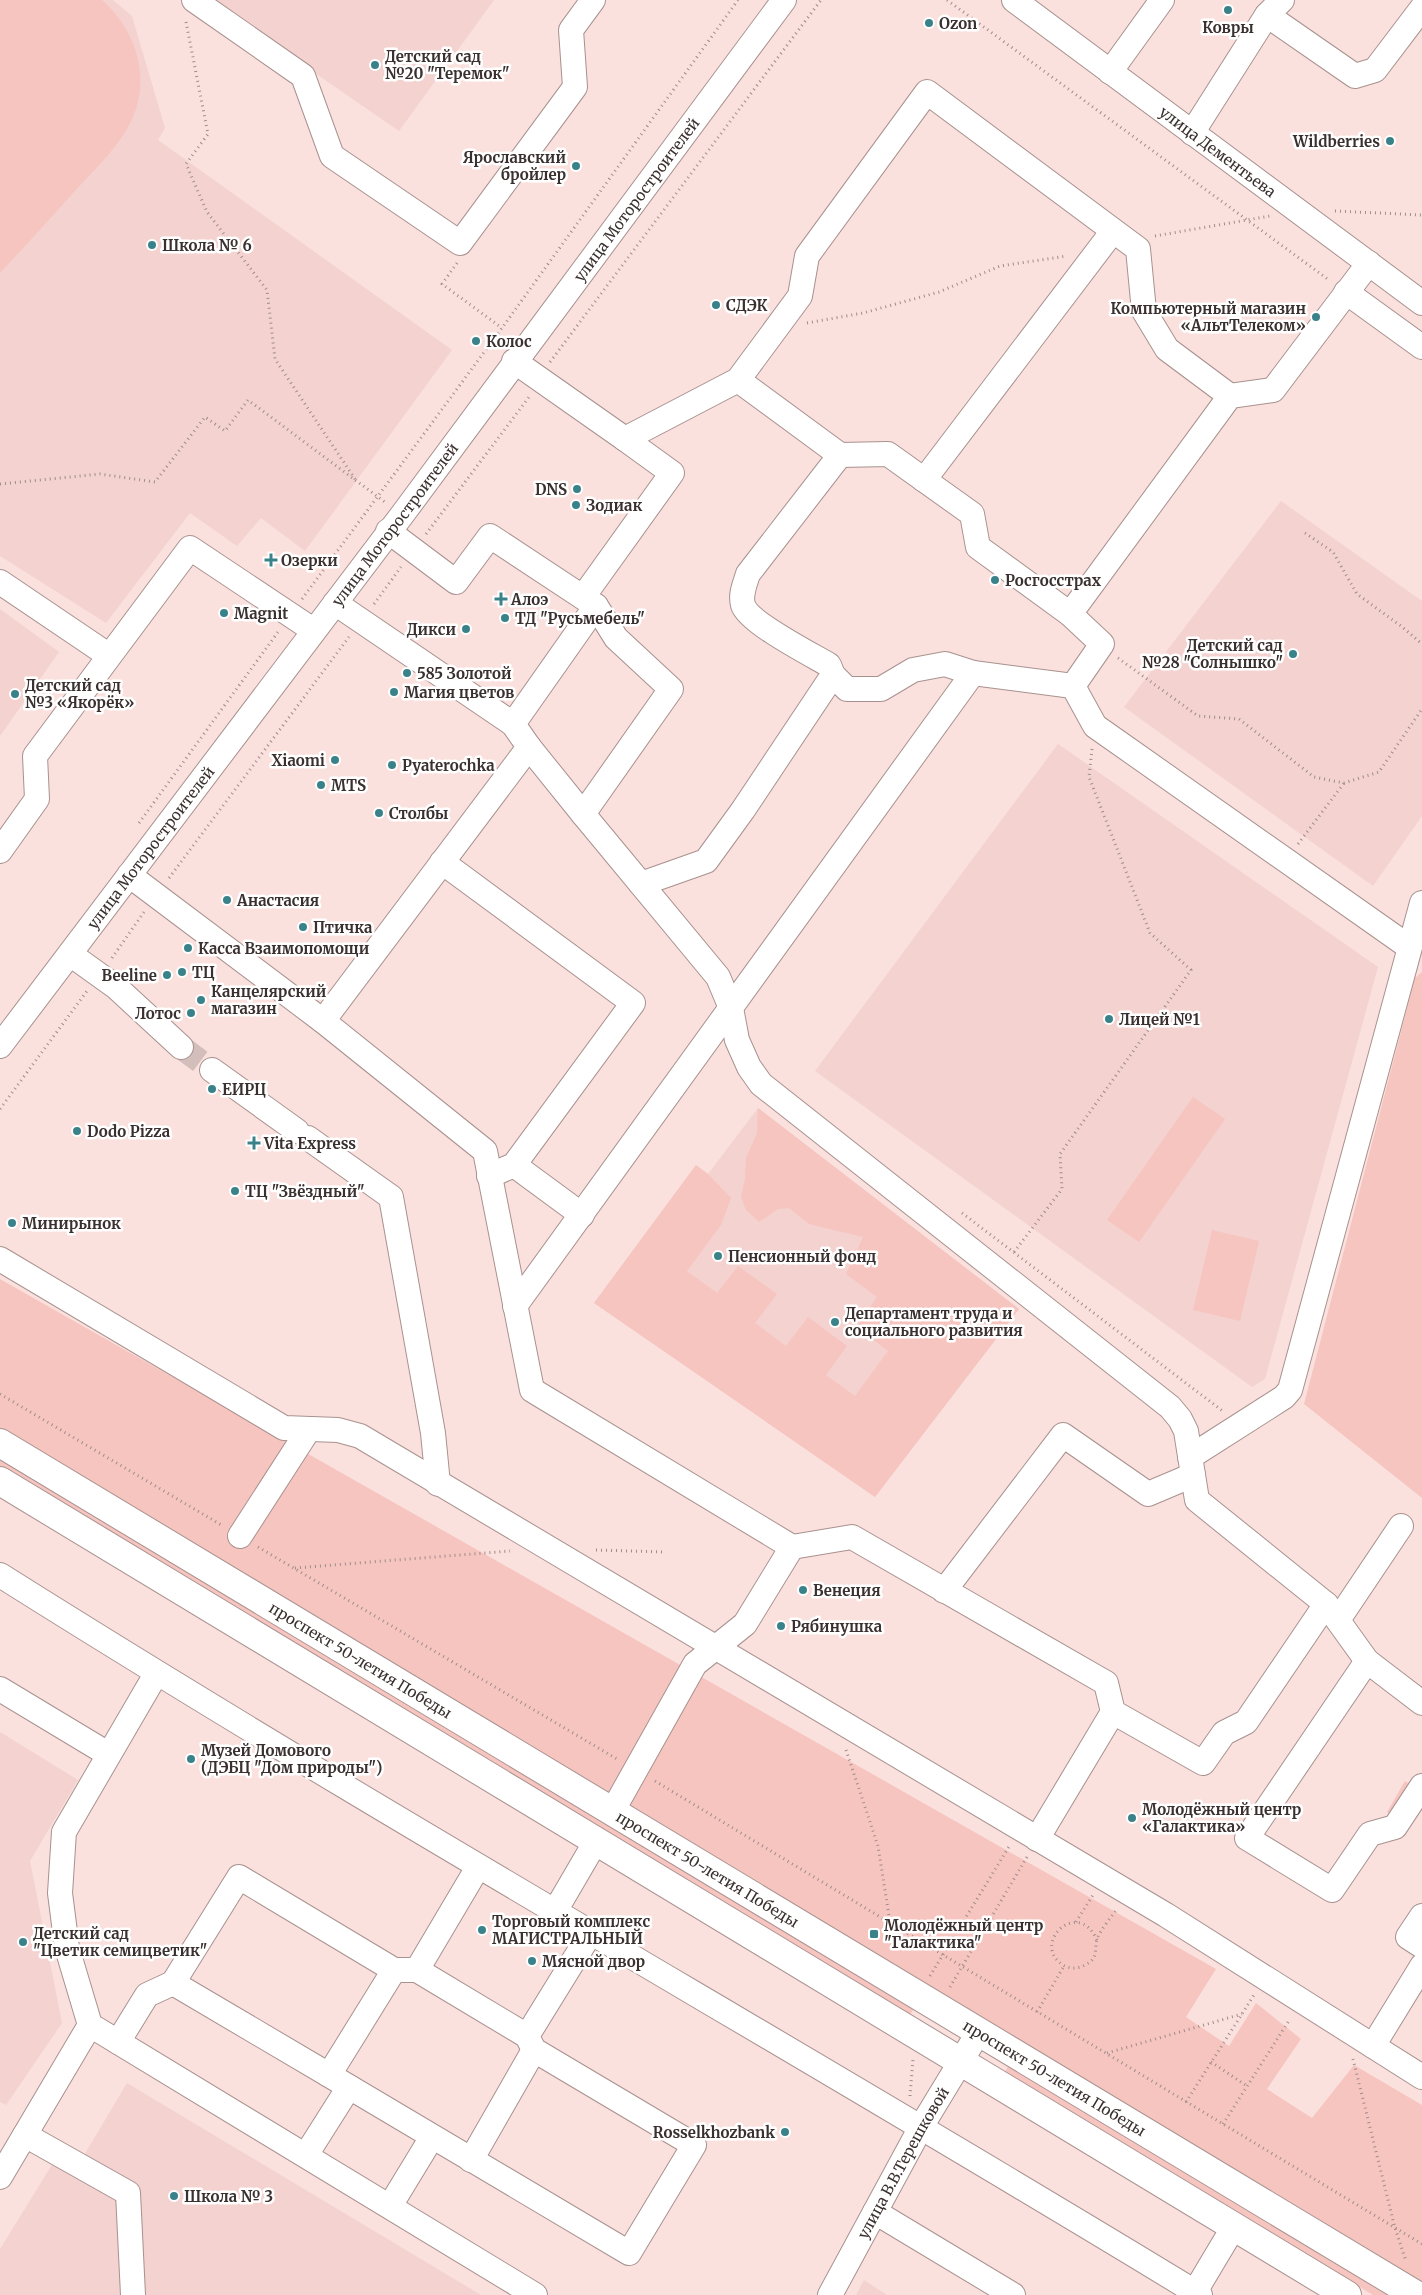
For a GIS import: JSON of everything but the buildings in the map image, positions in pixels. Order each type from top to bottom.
[{"type":"main road","name":"проспект 50-летия Победы","points":[[0,1444],[978,2033],[1412,2282]]},
{"type":"main road","points":[[0,1481],[961,2061],[1233,2228],[1347,2295]]},
{"type":"street","points":[[189,6],[303,76],[332,156],[460,243],[575,87],[571,30],[593,0]]},
{"type":"street","name":"улица Моторостроителей","points":[[0,1046],[313,630],[335,604],[784,0]]},
{"type":"street","name":"улица Дементьева","points":[[1014,0],[1369,263],[1419,295]]},
{"type":"street","points":[[1110,72],[1162,0]]},
{"type":"street","points":[[1192,133],[1274,8],[1355,76],[1375,70],[1422,8]]},
{"type":"street","points":[[625,439],[738,380],[800,296],[807,256],[927,92],[1138,249],[1144,311],[1167,349],[1230,396],[1273,390],[1369,263]]},
{"type":"street","points":[[924,480],[1113,231]]},
{"type":"street","points":[[1346,292],[1422,347]]},
{"type":"street","points":[[513,724],[672,472],[514,361]]},
{"type":"street","points":[[738,380],[840,456],[888,454],[972,514],[978,547],[1070,614],[1102,644],[1073,686]]},
{"type":"street","points":[[1070,614],[1230,396]]},
{"type":"street","points":[[840,456],[748,574],[741,596],[743,607],[764,626],[829,665],[833,676],[847,689],[881,688],[913,670],[945,664],[973,673],[1073,686]]},
{"type":"street","points":[[388,532],[456,582],[490,536],[589,601],[616,638],[671,689],[583,814]]},
{"type":"street","points":[[0,851],[37,799],[36,756],[108,655],[190,548],[313,630]]},
{"type":"street","points":[[0,582],[108,655]]},
{"type":"street","points":[[335,604],[513,724],[583,814],[718,977],[731,1008],[737,1040],[748,1067],[761,1084],[1170,1407],[1186,1431],[1197,1500],[1332,1612],[1367,1661],[1422,1703]]},
{"type":"street","points":[[515,1306],[973,673]]},
{"type":"street","points":[[641,884],[706,861],[743,810],[833,676]]},
{"type":"street","points":[[1073,686],[1095,726],[1409,947]]},
{"type":"street","points":[[323,1021],[529,747]]},
{"type":"street","points":[[442,862],[632,1003],[514,1165],[489,1176]]},
{"type":"street","points":[[129,875],[323,1021],[485,1151],[532,1390],[792,1547],[852,1537],[1106,1683],[1113,1712],[1203,1763],[1224,1733],[1246,1722],[1402,1526]]},
{"type":"street","points":[[944,1591],[1063,1435],[1148,1494],[1192,1466],[1284,1397],[1290,1390],[1422,903]]},
{"type":"street","points":[[70,954],[100,974],[181,1048]]},
{"type":"street","points":[[212,1070],[391,1197],[433,1433],[438,1484]]},
{"type":"street","points":[[514,1165],[582,1214]]},
{"type":"street","points":[[0,1259],[284,1428],[338,1430],[360,1436],[1104,1878],[1302,2000],[1422,2077]]},
{"type":"street","points":[[240,1536],[309,1429]]},
{"type":"street","points":[[612,1812],[695,1664],[745,1624],[792,1547]]},
{"type":"street","points":[[0,1575],[156,1674],[478,1868],[921,2127],[1196,2294],[1233,2228]]},
{"type":"street","points":[[1367,1661],[1248,1838],[1332,1890],[1370,1834],[1395,1827],[1422,1786]]},
{"type":"street","points":[[156,1674],[64,1832],[60,1893],[67,1948],[90,2025],[535,2295]]},
{"type":"street","points":[[0,1689],[108,1754]]},
{"type":"street","points":[[1028,1834],[1113,1712]]},
{"type":"street","points":[[554,1913],[596,1841]]},
{"type":"street","points":[[306,2155],[339,2081],[405,1970],[478,1868]]},
{"type":"street","points":[[118,2042],[147,1995],[173,1983],[239,1877],[530,2043],[694,2145],[629,2252],[173,1983]]},
{"type":"street","points":[[1422,1916],[1408,1937],[1422,1946]]},
{"type":"street","points":[[471,2160],[530,2043],[590,1934]]},
{"type":"street","points":[[1373,2046],[1422,1966]]},
{"type":"street","points":[[0,2176],[90,2025]]},
{"type":"street","name":"улица В.В.Терешковой","points":[[830,2295],[921,2127],[978,2033]]},
{"type":"street","points":[[25,2135],[128,2193],[132,2295]]},
{"type":"street","points":[[390,2206],[432,2137]]},
{"type":"street","points":[[874,2212],[1013,2295]]},
{"type":"path","points":[[134,830],[502,328],[738,0]]},
{"type":"path","points":[[0,1109],[156,895],[821,0]]},
{"type":"path","points":[[946,0],[1346,292]]},
{"type":"path","points":[[189,6],[208,134],[186,164],[207,212],[266,290],[275,359],[357,482]]},
{"type":"path","points":[[460,243],[458,263],[442,284],[502,328]]},
{"type":"path","points":[[0,484],[100,474],[155,482],[205,417],[225,431],[248,400],[379,497]]},
{"type":"path","points":[[1305,534],[1333,552],[1356,594],[1402,626],[1422,644]]},
{"type":"path","points":[[1102,644],[1132,669],[1198,716],[1239,719],[1314,777],[1344,783],[1379,772],[1422,709]]},
{"type":"path","points":[[1000,1272],[1062,1189],[1060,1154],[1192,970],[1150,933],[1089,777],[1095,726]]},
{"type":"path","points":[[1286,860],[1344,783]]},
{"type":"path","points":[[960,1211],[1226,1413]]},
{"type":"path","points":[[0,1394],[636,1770],[1422,2244]]},
{"type":"path","points":[[294,1568],[547,1548]]},
{"type":"path","points":[[586,1550],[664,1552]]},
{"type":"path","points":[[836,1719],[878,1846],[891,1923]]},
{"type":"path","points":[[918,1996],[943,1954],[1028,1834]]},
{"type":"path","points":[[1076,1922],[1104,1878]]},
{"type":"path","points":[[1097,1940],[1089,1928],[1076,1922],[1062,1926],[1053,1939],[1053,1954],[1064,1966],[1079,1968],[1092,1961],[1097,1947],[1097,1940],[1127,1892]]},
{"type":"path","points":[[1038,2012],[1064,1966]]},
{"type":"path","points":[[1186,2102],[1265,1978]]},
{"type":"path","points":[[1222,2124],[1302,2000]]},
{"type":"path","points":[[1107,2054],[1242,2014]]},
{"type":"path","points":[[1345,2028],[1395,2228],[1412,2282]]},
{"type":"path","points":[[1211,2062],[1247,2086]]},
{"type":"shaded area","name":"Школа № 6","points":[[0,0],[113,0],[132,16],[165,128],[158,140],[452,350],[305,551],[261,518],[237,546],[190,513],[106,623],[0,556]]},
{"type":"shaded area","points":[[0,0],[102,0],[125,27],[133,43],[138,59],[140,93],[136,110],[116,145],[0,273]]},
{"type":"shaded area","name":"Детский сад №20 \"Теремок\"","points":[[209,0],[494,0],[399,131]]},
{"type":"shaded area","name":"Детский сад №28 \"Солнышко\"","points":[[1281,501],[1422,601],[1422,816],[1373,886],[1124,707]]},
{"type":"shaded area","name":"Детский сад №3 «Якорёк»","points":[[0,609],[59,652],[0,736]]},
{"type":"shaded area","name":"Лицей №1","points":[[1058,744],[1378,967],[1265,1379],[1252,1387],[815,1071]]},
{"type":"shaded area","points":[[1422,972],[1422,1498],[1304,1404],[1415,978]]},
{"type":"shaded area","points":[[1193,1097],[1225,1119],[1139,1242],[1107,1220]]},
{"type":"shaded area","points":[[758,1108],[1019,1309],[875,1497],[594,1303],[696,1165],[708,1174]]},
{"type":"shaded area","points":[[758,1108],[1019,1309],[875,1497],[594,1303],[696,1165],[708,1174],[731,1198],[721,1225],[687,1271],[717,1293],[738,1266],[777,1294],[755,1323],[786,1346],[808,1317],[847,1346],[826,1375],[855,1396],[888,1351],[856,1327],[877,1297],[846,1274],[863,1237],[809,1224],[789,1208],[778,1209],[759,1222],[746,1210],[741,1197],[745,1179],[746,1158],[757,1133]]},
{"type":"shaded area","points":[[1212,1230],[1259,1241],[1240,1321],[1193,1310]]},
{"type":"shaded area","points":[[0,1279],[1216,1969],[1186,2017],[1229,2046],[1256,2003],[1301,2039],[1267,2089],[1312,2118],[1354,2065],[1422,2105],[1422,2286],[0,1432]]},
{"type":"shaded area","points":[[0,1458],[914,2008],[909,2017],[0,1469]]},
{"type":"shaded area","name":"Детский сад \"Цветик семицветик\"","points":[[0,1732],[78,1780],[30,1861],[62,2023],[6,2105],[0,2102]]},
{"type":"shaded area","points":[[1405,1781],[1422,1793],[1408,1826],[1387,1812]]},
{"type":"shaded area","points":[[1009,2065],[1390,2295],[1373,2295],[1004,2073]]},
{"type":"shaded area","name":"Школа № 3","points":[[127,2083],[481,2295],[0,2295],[0,2249],[53,2163],[80,2162]]},
{"type":"shaded area","points":[[864,2280],[887,2295],[856,2295]]},
{"type":"tunnel","points":[[181,1047],[212,1070]]},
{"type":"place","name":"Ковры","points":[[1228,10]]},
{"type":"place","name":"Ozon","points":[[929,23]]},
{"type":"place","name":"Детский сад №20 \"Теремок\"","points":[[375,65]]},
{"type":"place","name":"Wildberries","points":[[1390,141]]},
{"type":"place","name":"Ярославский бройлер","points":[[576,166]]},
{"type":"place","name":"Школа № 6","points":[[152,245]]},
{"type":"place","name":"СДЭК","points":[[716,305]]},
{"type":"place","name":"Компьютерный магазин «АльтТелеком»","points":[[1316,317]]},
{"type":"place","name":"Колос","points":[[476,341]]},
{"type":"place","name":"DNS","points":[[577,489]]},
{"type":"place","name":"Зодиак","points":[[576,505]]},
{"type":"place","name":"Озерки","points":[[271,560]]},
{"type":"place","name":"Росгосстрах","points":[[995,580]]},
{"type":"place","name":"Алоэ","points":[[501,599]]},
{"type":"place","name":"Magnit","points":[[224,613]]},
{"type":"place","name":"ТД \"Русьмебель\"","points":[[505,618]]},
{"type":"place","name":"Дикси","points":[[466,629]]},
{"type":"place","name":"Детский сад №28 \"Солнышко\"","points":[[1293,654]]},
{"type":"place","name":"585 Золотой","points":[[407,673]]},
{"type":"place","name":"Магия цветов","points":[[394,692]]},
{"type":"place","name":"Детский сад №3 «Якорёк»","points":[[15,694]]},
{"type":"place","name":"Xiaomi","points":[[335,760]]},
{"type":"place","name":"Pyaterochka","points":[[392,765]]},
{"type":"place","name":"MTS","points":[[321,785]]},
{"type":"place","name":"Столбы","points":[[379,813]]},
{"type":"place","name":"Анастасия","points":[[227,900]]},
{"type":"place","name":"Птичка","points":[[303,927]]},
{"type":"place","name":"Касса Взаимопомощи","points":[[188,948]]},
{"type":"place","name":"ТЦ","points":[[182,972]]},
{"type":"place","name":"Beeline","points":[[167,975]]},
{"type":"place","name":"Канцелярский магазин","points":[[201,1000]]},
{"type":"place","name":"Лотос","points":[[191,1013]]},
{"type":"place","name":"Лицей №1","points":[[1109,1019]]},
{"type":"place","name":"ЕИРЦ","points":[[212,1089]]},
{"type":"place","name":"Dodo Pizza","points":[[77,1131]]},
{"type":"place","name":"Vita Express","points":[[254,1143]]},
{"type":"place","name":"ТЦ \"Звёздный\"","points":[[235,1191]]},
{"type":"place","name":"Минирынок","points":[[12,1223]]},
{"type":"place","name":"Пенсионный фонд","points":[[718,1256]]},
{"type":"place","name":"Департамент труда и социального развития","points":[[835,1322]]},
{"type":"place","name":"Венеция","points":[[803,1590]]},
{"type":"place","name":"Рябинушка","points":[[781,1626]]},
{"type":"place","name":"Музей Домового (ДЭБЦ \"Дом природы\")","points":[[191,1759]]},
{"type":"place","name":"Молодёжный центр «Галактика»","points":[[1132,1818]]},
{"type":"place","name":"Торговый комплекс МАГИСТРАЛЬНЫЙ","points":[[482,1930]]},
{"type":"place","name":"Молодёжный центр \"Галактика\"","points":[[874,1934]]},
{"type":"place","name":"Детский сад \"Цветик семицветик\"","points":[[23,1942]]},
{"type":"place","name":"Мясной двор","points":[[532,1961]]},
{"type":"place","name":"Rosselkhozbank","points":[[785,2132]]},
{"type":"place","name":"Школа № 3","points":[[174,2196]]}]
